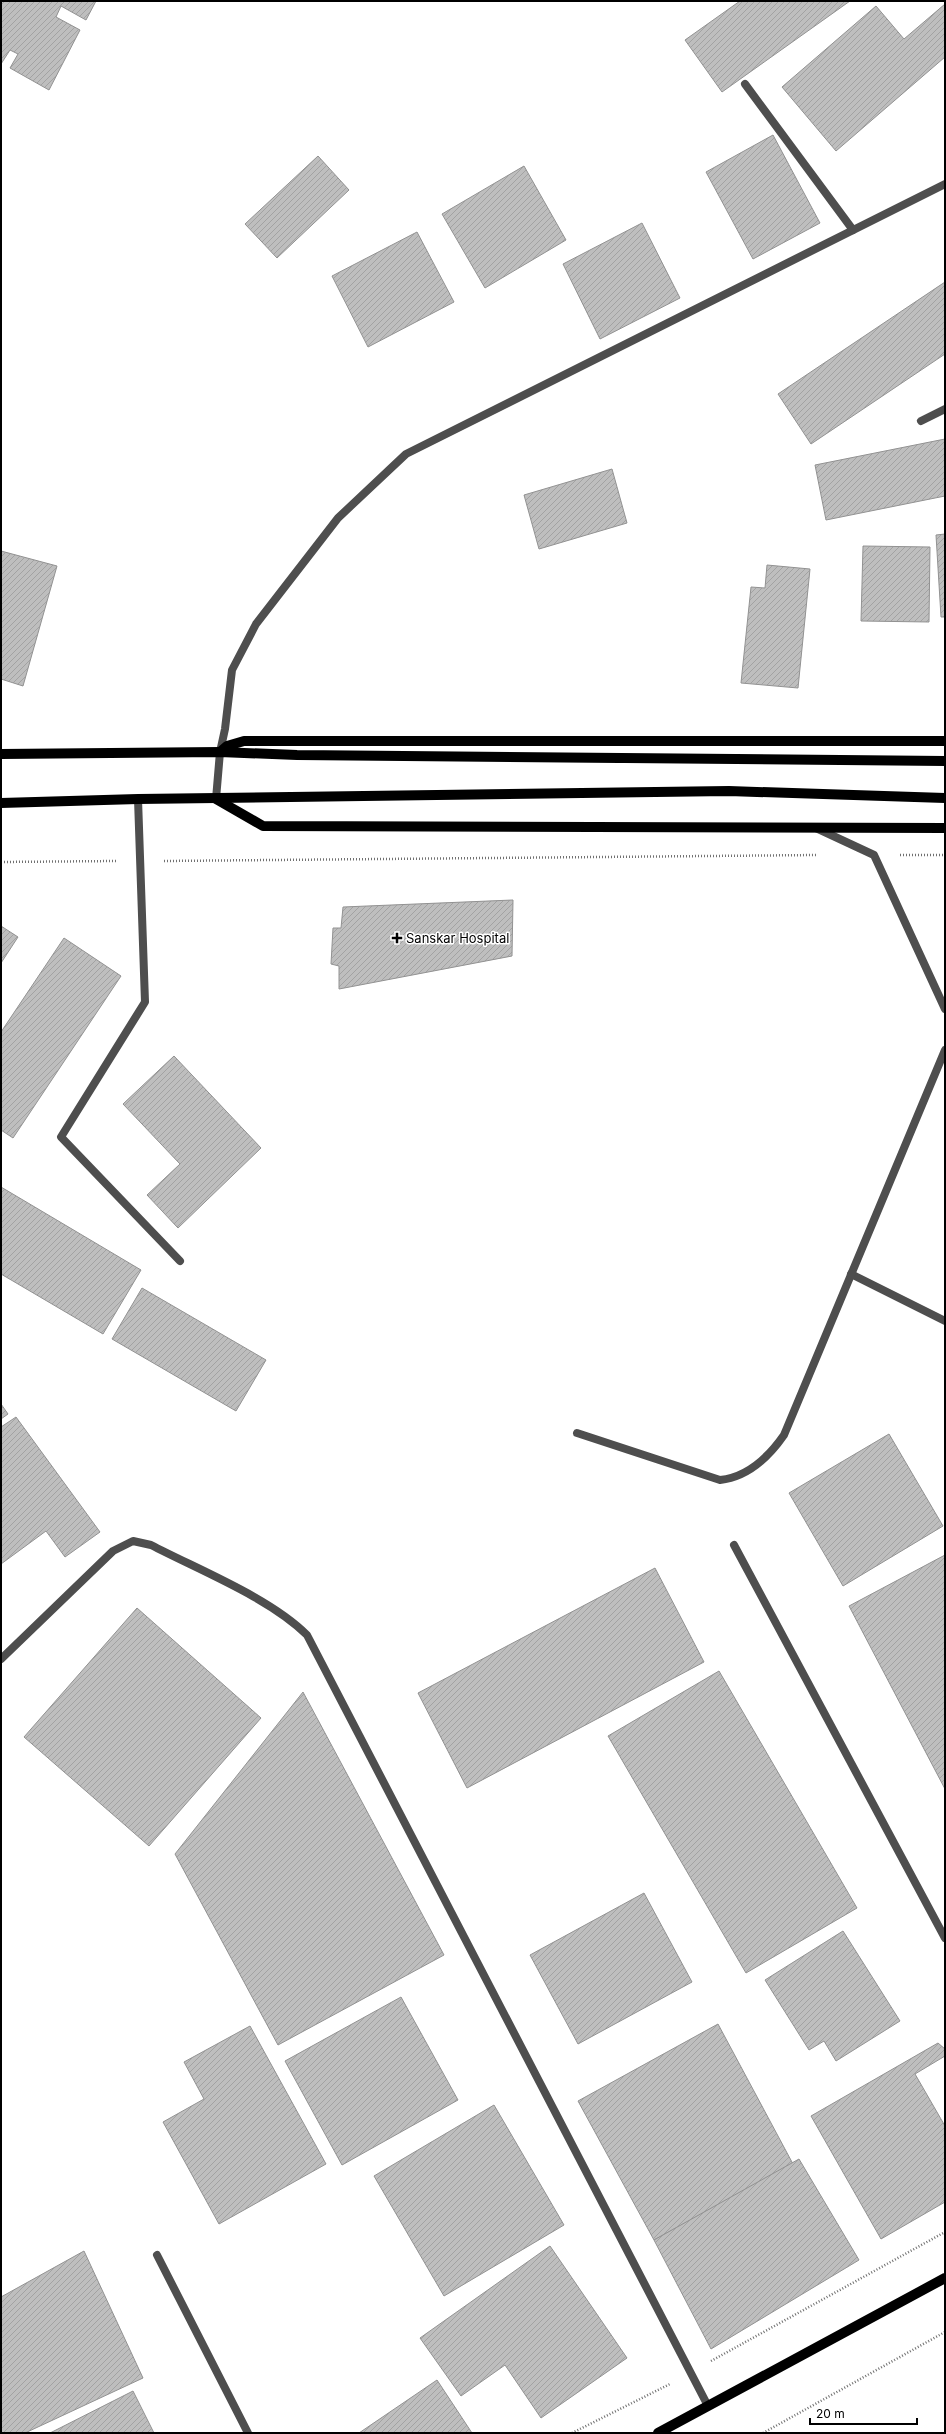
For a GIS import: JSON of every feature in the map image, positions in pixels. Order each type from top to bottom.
[{"type":"main road","points":[[220,752],[227,746],[244,741],[945,741]]},
{"type":"main road","points":[[1,754],[220,752],[297,755],[945,761]]},
{"type":"main road","points":[[1,803],[138,799],[729,791],[945,798]]},
{"type":"main road","points":[[216,798],[263,826],[945,828]]},
{"type":"main road","points":[[658,2433],[945,2278]]},
{"type":"street","points":[[745,84],[853,230]]},
{"type":"street","points":[[216,798],[220,752],[225,729],[232,670],[256,624],[338,518],[406,454],[945,184]]},
{"type":"street","points":[[921,421],[945,409]]},
{"type":"street","points":[[138,799],[145,1002],[61,1137],[180,1261]]},
{"type":"street","points":[[814,827],[874,855],[945,1008]]},
{"type":"street","points":[[577,1433],[720,1480],[736,1478],[772,1453],[784,1435],[945,1050]]},
{"type":"street","points":[[851,1274],[945,1321]]},
{"type":"street","points":[[1,1659],[113,1552],[133,1540],[151,1545],[261,1602],[294,1622],[307,1635],[708,2406]]},
{"type":"street","points":[[734,1545],[945,1938]]},
{"type":"street","points":[[157,2255],[248,2433]]},
{"type":"path","points":[[1,862],[820,855]]},
{"type":"path","points":[[874,855],[945,855]]},
{"type":"path","points":[[572,2433],[621,2410],[945,2232]]},
{"type":"path","points":[[763,2433],[945,2332]]},
{"type":"building","points":[[1,1],[96,1],[86,20],[61,6],[56,17],[80,30],[49,90],[10,68],[18,54],[10,50],[1,64]]},
{"type":"building","points":[[740,1],[850,1],[722,92],[685,40]]},
{"type":"building","points":[[945,4],[945,57],[836,151],[782,87],[876,6],[904,39]]},
{"type":"building","points":[[773,135],[820,223],[753,259],[706,172]]},
{"type":"building","points":[[318,156],[349,190],[277,258],[245,224]]},
{"type":"building","points":[[524,166],[566,240],[485,288],[442,214]]},
{"type":"building","points":[[642,223],[680,298],[600,339],[563,264]]},
{"type":"building","points":[[417,232],[454,302],[368,347],[332,276]]},
{"type":"building","points":[[945,282],[945,354],[811,444],[778,394]]},
{"type":"building","points":[[945,439],[945,496],[826,520],[815,465]]},
{"type":"building","points":[[612,469],[627,523],[539,549],[524,495]]},
{"type":"building","points":[[945,534],[945,617],[941,617],[936,535]]},
{"type":"building","points":[[863,546],[930,547],[929,622],[861,621]]},
{"type":"building","points":[[1,551],[57,566],[23,686],[1,679]]},
{"type":"building","points":[[767,565],[810,569],[798,688],[741,683],[751,587],[765,588]]},
{"type":"building","points":[[513,900],[512,956],[339,989],[339,966],[331,964],[333,928],[341,928],[343,907]]},
{"type":"building","points":[[1,926],[18,937],[1,963]]},
{"type":"building","points":[[64,938],[121,976],[13,1138],[1,1130],[1,1032]]},
{"type":"building","points":[[174,1056],[261,1148],[178,1228],[147,1195],[180,1164],[123,1104]]},
{"type":"building","points":[[1,1187],[141,1270],[103,1334],[1,1274]]},
{"type":"building","points":[[142,1288],[266,1360],[236,1411],[112,1339]]},
{"type":"building","points":[[1,1404],[8,1414],[1,1419]]},
{"type":"building","points":[[16,1417],[100,1532],[65,1557],[46,1531],[1,1564],[1,1427]]},
{"type":"building","points":[[889,1434],[943,1526],[843,1586],[789,1493]]},
{"type":"building","points":[[945,1555],[945,1789],[849,1606]]},
{"type":"building","points":[[655,1568],[704,1662],[467,1788],[418,1693]]},
{"type":"building","points":[[137,1608],[261,1718],[149,1846],[24,1737]]},
{"type":"building","points":[[719,1671],[857,1908],[746,1973],[608,1736]]},
{"type":"building","points":[[303,1692],[444,1955],[278,2045],[175,1854]]},
{"type":"building","points":[[644,1893],[692,1982],[578,2044],[530,1955]]},
{"type":"building","points":[[843,1931],[900,2021],[836,2061],[824,2041],[809,2050],[765,1980]]},
{"type":"building","points":[[401,1997],[458,2100],[342,2165],[285,2061]]},
{"type":"building","points":[[718,2024],[793,2164],[654,2240],[578,2101]]},
{"type":"building","points":[[250,2026],[326,2164],[219,2224],[163,2122],[204,2099],[184,2062]]},
{"type":"building","points":[[938,2043],[945,2049],[945,2056],[915,2074],[945,2126],[945,2202],[881,2239],[811,2116]]},
{"type":"building","points":[[494,2105],[564,2225],[444,2296],[374,2176]]},
{"type":"building","points":[[799,2159],[859,2260],[711,2349],[654,2240]]},
{"type":"building","points":[[550,2246],[627,2358],[541,2418],[505,2365],[461,2396],[420,2338]]},
{"type":"building","points":[[84,2251],[143,2378],[25,2433],[1,2433],[1,2297]]},
{"type":"building","points":[[437,2380],[472,2433],[359,2433]]},
{"type":"building","points":[[133,2391],[154,2433],[50,2433]]},
{"type":"place","name":"Sanskar Hospital","points":[[397,938]]}]
